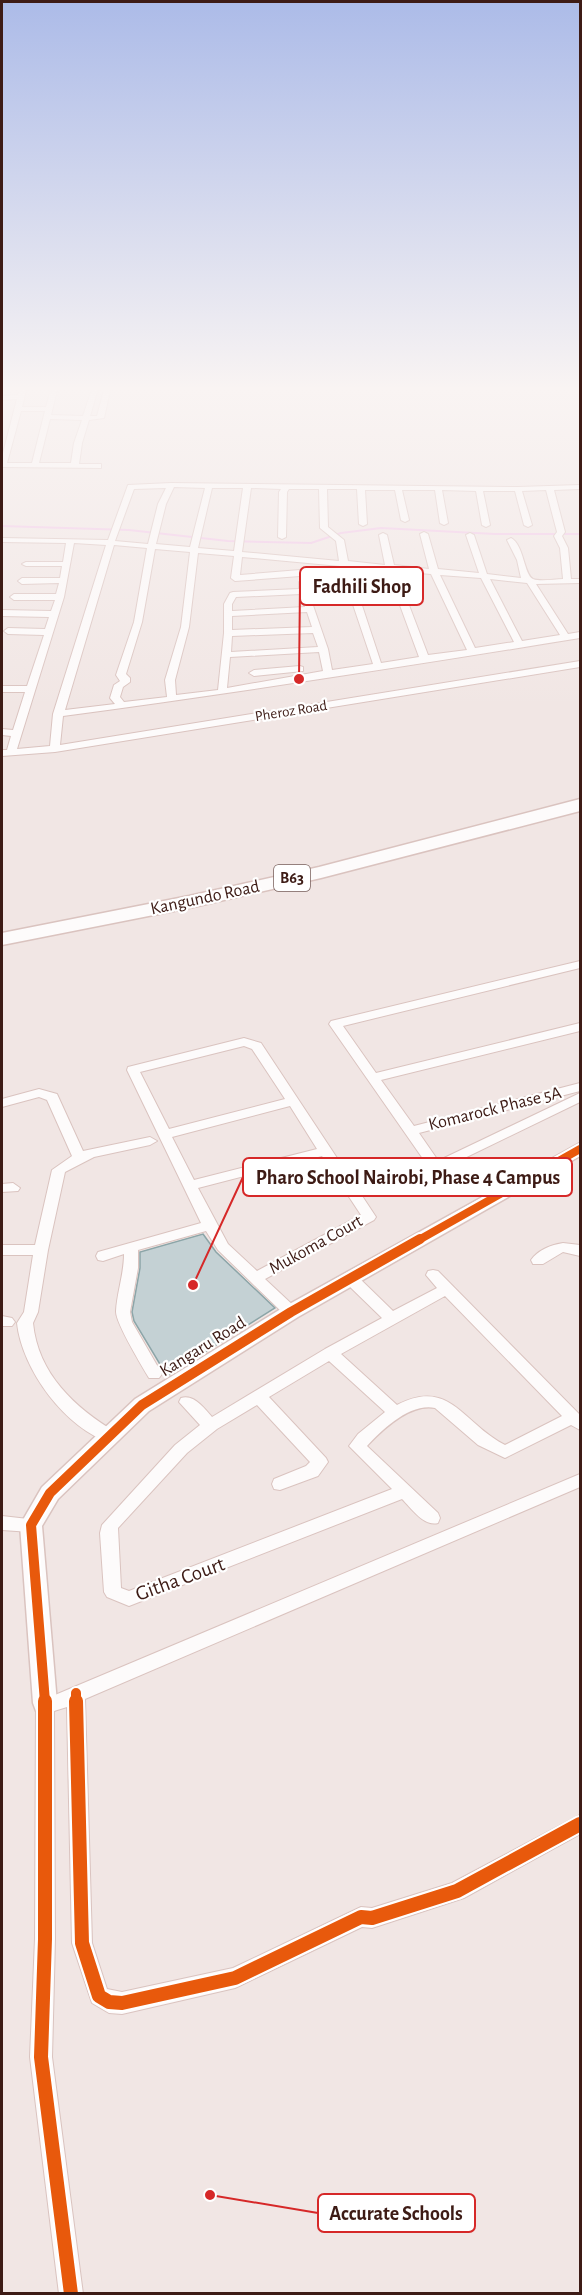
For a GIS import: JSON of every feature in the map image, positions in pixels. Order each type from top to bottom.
[{"type":"highway","name":"Kangundo Road","points":[[2,925],[305,861],[580,794]]},
{"type":"highway","name":"Kangundo Road","points":[[2,939],[189,902],[299,877],[580,805]]},
{"type":"street","points":[[55,749],[58,714],[108,544],[129,493]]},
{"type":"street","points":[[120,707],[115,698],[119,685],[124,682],[125,678],[121,675],[138,622],[151,546],[167,493]]},
{"type":"street","points":[[172,699],[170,680],[185,627],[196,541],[207,493]]},
{"type":"street","points":[[222,692],[228,633],[228,604],[233,595],[246,493]]},
{"type":"street","points":[[282,537],[283,493]]},
{"type":"street","points":[[323,493],[324,528],[340,540],[344,564],[378,666]]},
{"type":"street","points":[[361,493],[363,524]]},
{"type":"street","points":[[399,493],[405,520]]},
{"type":"street","points":[[439,493],[444,523]]},
{"type":"street","points":[[480,493],[486,525]]},
{"type":"street","points":[[519,493],[528,525]]},
{"type":"street","points":[[551,493],[564,548],[567,581]]},
{"type":"street","points":[[424,534],[434,572],[472,651]]},
{"type":"street","points":[[383,535],[390,567],[425,660]]},
{"type":"street","points":[[470,535],[484,576],[519,644]]},
{"type":"street","points":[[6,753],[17,733],[55,614],[71,540]]},
{"type":"street","points":[[2,542],[71,540],[151,546],[196,541],[238,554],[277,553],[296,558],[344,564],[530,581],[580,581]]},
{"type":"street","points":[[511,540],[521,560],[524,576],[530,581],[565,637]]},
{"type":"street","points":[[296,558],[303,591],[328,671]]},
{"type":"street","points":[[26,564],[66,564]]},
{"type":"street","points":[[235,578],[300,573]]},
{"type":"street","points":[[22,581],[62,580]]},
{"type":"street","points":[[233,595],[303,591]]},
{"type":"street","points":[[14,597],[60,597]]},
{"type":"street","points":[[227,614],[309,609]]},
{"type":"street","points":[[2,614],[55,614]]},
{"type":"street","points":[[228,633],[315,630]]},
{"type":"street","points":[[8,632],[49,632]]},
{"type":"street","points":[[254,673],[328,671],[378,666],[580,635]]},
{"type":"street","points":[[226,655],[323,649]]},
{"type":"street","name":"Pheroz Road","points":[[6,753],[55,749],[580,664]]},
{"type":"street","points":[[58,714],[222,692],[328,671]]},
{"type":"street","points":[[2,689],[32,689]]},
{"type":"street","points":[[2,732],[17,733]]},
{"type":"street","points":[[579,1094],[442,1164],[433,1163],[335,1023],[580,964]]},
{"type":"street","points":[[374,1078],[580,1027]]},
{"type":"street","name":"Mukoma Court","points":[[157,1138],[134,1076],[135,1068],[231,1045],[251,1044],[261,1051],[369,1217],[257,1277]]},
{"type":"street","points":[[2,1103],[39,1093],[52,1097],[79,1157]]},
{"type":"street","name":"Komarock Phase 5A","points":[[410,1131],[579,1094]]},
{"type":"street","points":[[111,1437],[86,1423],[58,1399],[31,1349],[25,1323],[31,1312],[41,1250],[59,1170],[79,1157],[293,1101]]},
{"type":"street","points":[[157,1138],[189,1186],[223,1247],[257,1277],[291,1312]]},
{"type":"street","name":"Kangaru Road","points":[[31,1525],[50,1493],[142,1405],[291,1312],[580,1149]]},
{"type":"street","points":[[189,1186],[325,1151]]},
{"type":"street","points":[[103,1256],[209,1225]]},
{"type":"street","points":[[538,1260],[562,1247],[569,1246],[580,1251]]},
{"type":"street","points":[[131,1247],[131,1268],[123,1312],[125,1323],[154,1374]]},
{"type":"street","points":[[2,1250],[41,1250]]},
{"type":"street","points":[[432,1518],[357,1446],[369,1432],[396,1413],[420,1401],[438,1403],[490,1447],[505,1452],[577,1421],[433,1275]]},
{"type":"street","points":[[351,1279],[391,1318]]},
{"type":"street","name":"Githa Court","points":[[405,1491],[129,1599],[113,1592],[108,1533],[110,1526],[181,1449],[211,1425],[330,1353],[446,1289]]},
{"type":"street","points":[[330,1353],[396,1413]]},
{"type":"street","points":[[259,1397],[320,1462],[312,1471],[280,1484]]},
{"type":"street","points":[[187,1402],[211,1425]]},
{"type":"street","points":[[45,1703],[57,1703],[580,1480]]},
{"type":"street","points":[[2,1523],[31,1525],[45,1703],[45,1939],[41,2057],[71,2294]]},
{"type":"street","points":[[76,1693],[82,1943],[99,1996],[109,2002],[122,2003],[235,1978],[361,1917],[372,1918],[457,1891],[580,1824]]},
{"type":"building","points":[[203,1234],[216,1252],[275,1308],[167,1376],[134,1321],[132,1312],[140,1268],[140,1252]]},
{"type":"waterway","points":[[2,526],[129,530],[228,541],[311,543],[341,533],[381,528],[495,534],[580,534]]},
{"type":"cycle path","points":[[71,2294],[41,2057],[45,1939],[45,1703],[31,1525],[50,1493],[142,1405],[291,1312],[580,1149]]},
{"type":"cycle path","points":[[76,1693],[82,1943],[99,1996],[109,2002],[122,2003],[235,1978],[361,1917],[372,1918],[457,1891],[580,1824]]},
{"type":"place","name":"Fadhili Shop","points":[[299,679]]},
{"type":"place","name":"Pharo School Nairobi, Phase 4 Campus","points":[[193,1285]]},
{"type":"place","name":"Accurate Schools","points":[[210,2195]]}]
